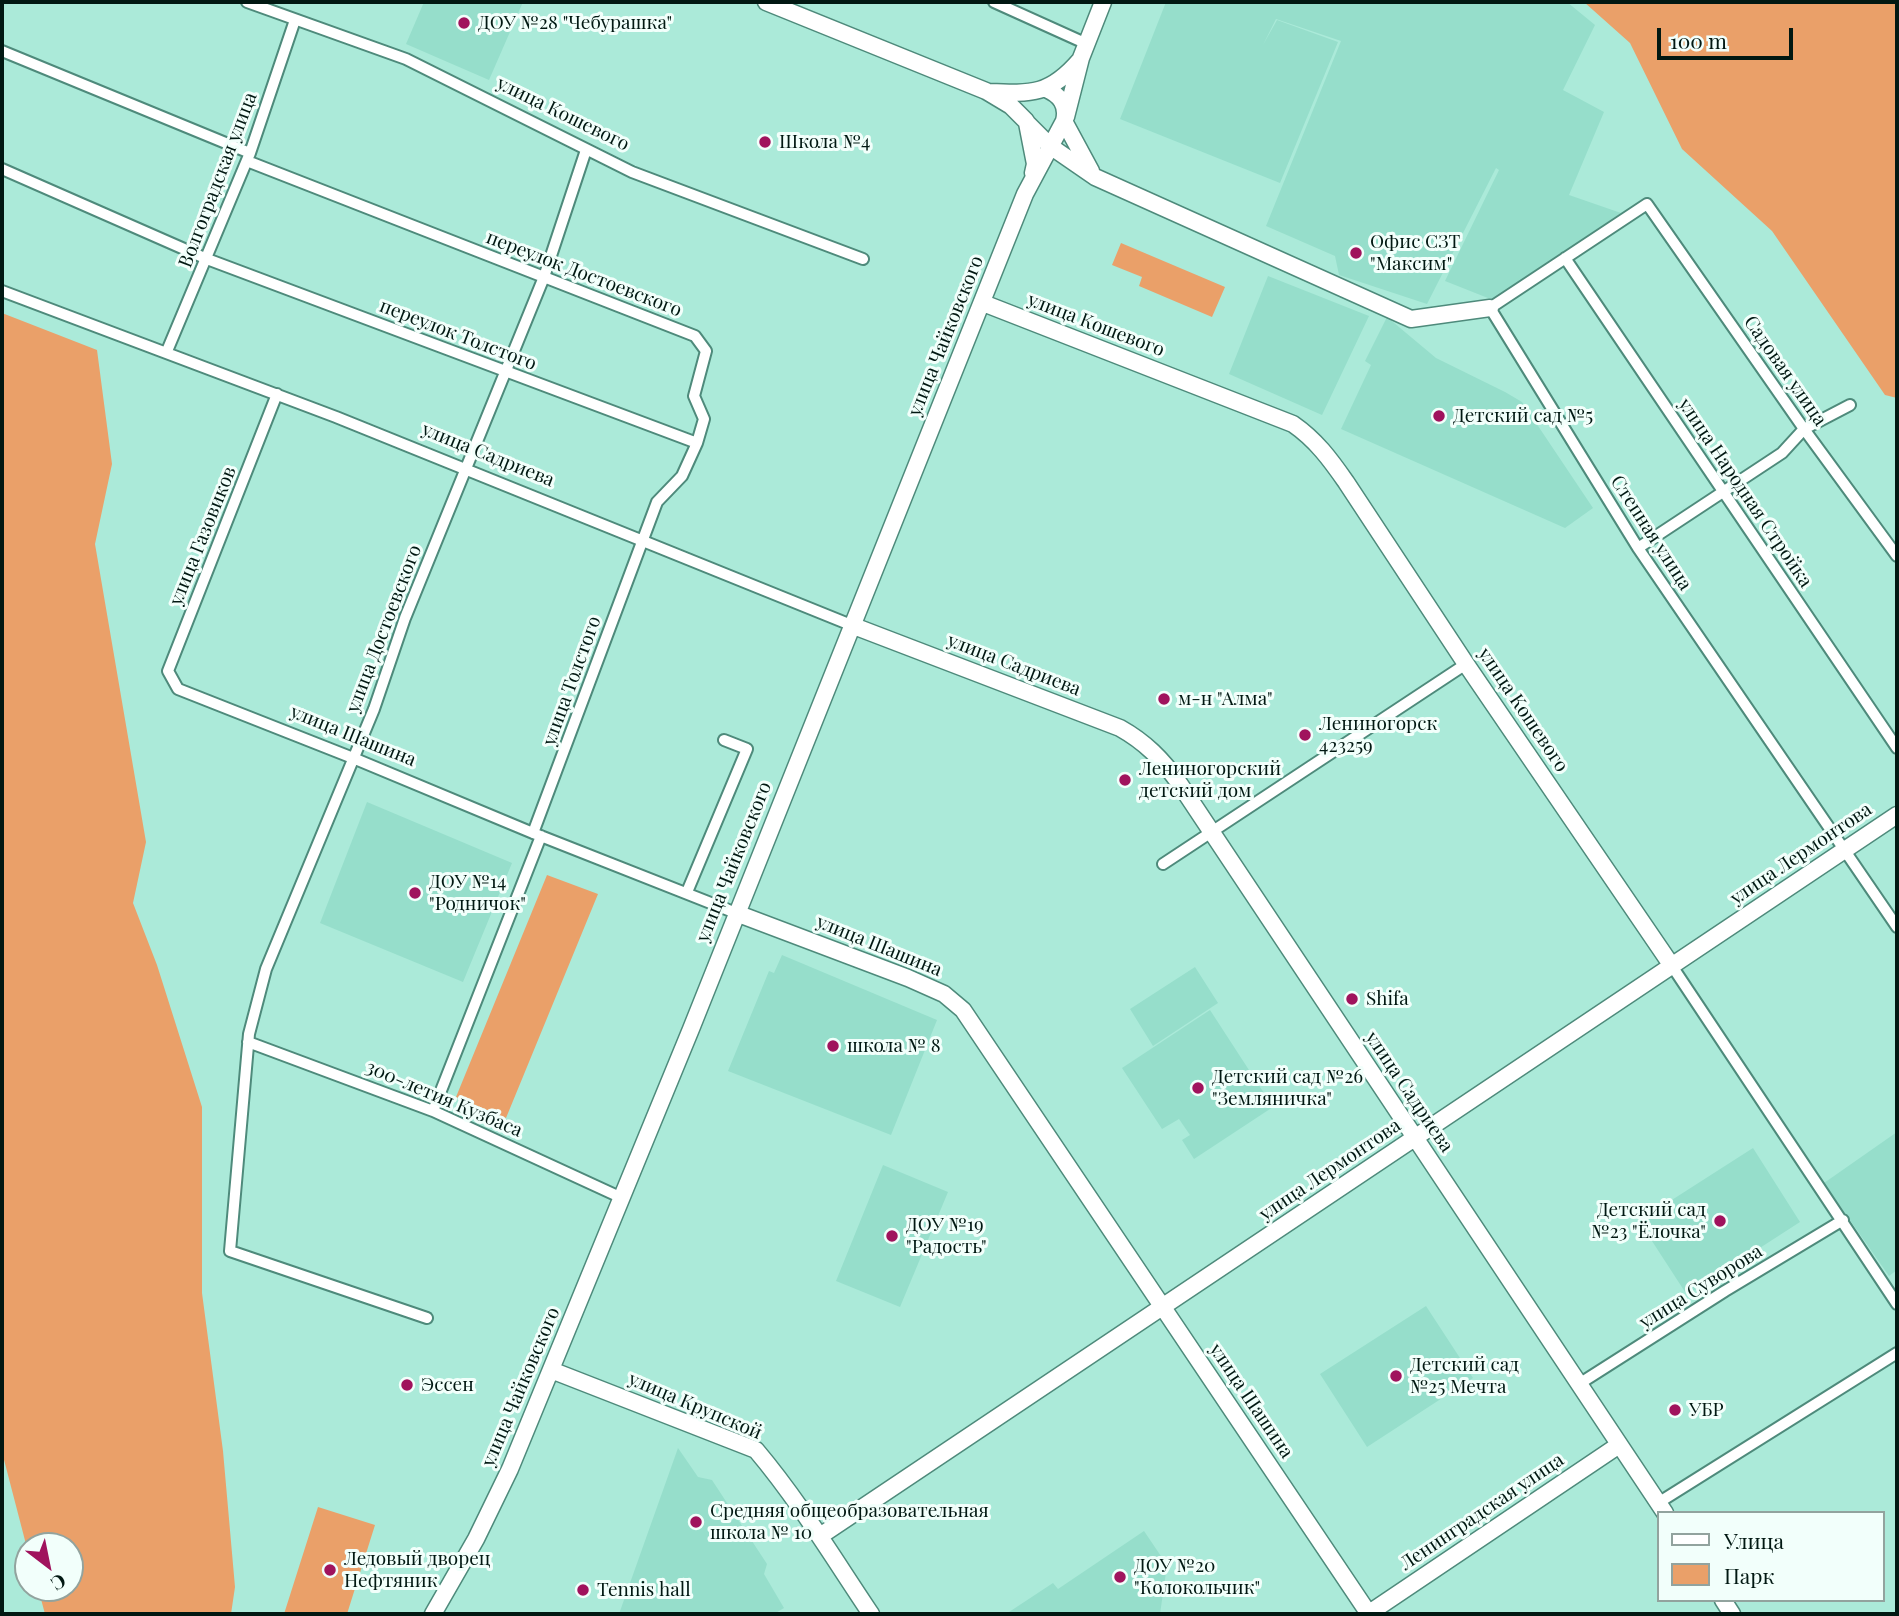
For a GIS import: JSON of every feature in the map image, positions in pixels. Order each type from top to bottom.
[{"type":"street","name":"улица Кошевого","points":[[247,2],[406,59],[632,172],[863,259]]},
{"type":"street","points":[[766,2],[986,92],[1011,106],[1050,146],[1095,177],[1411,319],[1490,308],[1565,258]]},
{"type":"street","points":[[994,2],[1084,51],[1058,82],[1028,98],[1025,104],[1035,164],[1033,176]]},
{"type":"street","name":"улица Чайковского","points":[[433,1614],[500,1492],[551,1370],[1033,176],[1065,119],[1084,51],[1103,2]]},
{"type":"street","name":"Волгоградская улица","points":[[167,351],[248,157],[296,20]]},
{"type":"street","name":"переулок Достоевского","points":[[2,51],[248,157],[695,336],[706,351],[694,396],[705,419],[681,476],[657,502],[643,540]]},
{"type":"street","points":[[986,92],[1042,90],[1059,96],[1063,101],[1065,119],[1095,177]]},
{"type":"street","points":[[1027,123],[1040,131],[1046,131],[1065,119]]},
{"type":"street","name":"улица Достоевского","points":[[427,1318],[230,1251],[248,1042],[266,968],[374,709],[405,618],[464,468],[544,277],[586,150]]},
{"type":"street","name":"переулок Толстого","points":[[2,169],[207,259],[697,443]]},
{"type":"street","name":"Садовая улица","points":[[1565,258],[1647,204],[1804,429],[1897,556]]},
{"type":"street","name":"улица Народная Стройка","points":[[1565,258],[1897,748]]},
{"type":"street","name":"улица Садриева","points":[[2,290],[277,394],[851,625],[1120,727],[1140,739],[1165,764],[1661,1508]]},
{"type":"street","name":"улица Кошевого","points":[[983,303],[1293,424],[1310,436],[1332,462],[1897,1304]]},
{"type":"street","name":"Степная улица","points":[[1490,308],[1639,548],[1897,927]]},
{"type":"street","name":"улица Газовиков","points":[[178,689],[168,671],[277,394]]},
{"type":"street","points":[[1639,548],[1782,453],[1804,429],[1850,405]]},
{"type":"street","name":"улица Толстого","points":[[433,1111],[537,835],[643,540]]},
{"type":"street","points":[[1163,864],[1466,664]]},
{"type":"street","name":"улица Шашина","points":[[178,689],[537,835],[944,994],[963,1010],[1368,1614]]},
{"type":"street","points":[[687,892],[747,749],[724,740]]},
{"type":"street","name":"улица Лермонтова","points":[[820,1536],[1897,814]]},
{"type":"street","name":"300-летия Кузбаса","points":[[248,1042],[433,1111],[622,1198]]},
{"type":"street","name":"улица Суворова","points":[[1579,1384],[1843,1220]]},
{"type":"street","points":[[1661,1508],[1897,1353]]},
{"type":"street","name":"улица Крупской","points":[[551,1370],[756,1450],[820,1536],[871,1614]]},
{"type":"street","name":"Ленинградская улица","points":[[1368,1614],[1619,1444]]},
{"type":"shaded area","name":"ДОУ №28 \"Чебурашка\"","points":[[424,2],[523,2],[489,80],[406,44]]},
{"type":"shaded area","points":[[1166,2],[1567,2],[1595,25],[1563,90],[1604,112],[1569,195],[1621,213],[1493,300],[1445,281],[1499,170],[1496,168],[1427,304],[1339,275],[1335,256],[1266,226],[1341,41],[1276,19],[1263,45],[1277,20],[1338,42],[1280,183],[1120,119]]},
{"type":"shaded area","points":[[1268,276],[1369,316],[1322,415],[1229,374]]},
{"type":"shaded area","name":"Детский сад №5","points":[[1387,317],[1436,358],[1522,402],[1593,508],[1565,528],[1341,429],[1371,365],[1365,361]]},
{"type":"shaded area","name":"ДОУ №14 \"Родничок\"","points":[[367,802],[512,863],[463,982],[320,923]]},
{"type":"shaded area","name":"школа № 8","points":[[782,955],[937,1020],[891,1135],[728,1071],[769,971],[774,973]]},
{"type":"shaded area","points":[[1195,967],[1218,1003],[1153,1046],[1130,1009]]},
{"type":"shaded area","name":"Детский сад №26 \"Земляничка\"","points":[[1210,1010],[1273,1107],[1194,1159],[1182,1140],[1190,1135],[1179,1119],[1162,1129],[1122,1068]]},
{"type":"shaded area","points":[[1897,1132],[1897,1270],[1889,1276],[1824,1183]]},
{"type":"shaded area","name":"Детский сад №23 \"Ёлочка\"","points":[[1753,1148],[1800,1222],[1687,1295],[1639,1221]]},
{"type":"shaded area","name":"ДОУ №19 \"Радость\"","points":[[883,1165],[948,1192],[900,1307],[836,1281]]},
{"type":"shaded area","name":"Детский сад №25 Мечта","points":[[1426,1306],[1473,1378],[1367,1447],[1320,1374]]},
{"type":"shaded area","name":"Средняя общеобразовательная школа № 10","points":[[678,1448],[698,1477],[712,1480],[767,1564],[764,1574],[784,1608],[774,1614],[619,1614]]},
{"type":"shaded area","name":"ДОУ №20 \"Колокольчик\"","points":[[1144,1531],[1167,1565],[1160,1614],[1006,1614],[1053,1583],[1058,1589]]},
{"type":"green space","points":[[1584,2],[1897,2],[1897,398],[1885,395],[1772,231],[1682,149],[1630,43]]},
{"type":"green space","points":[[1121,243],[1225,287],[1212,317],[1139,286],[1142,277],[1112,265]]},
{"type":"green space","points":[[2,313],[97,350],[112,464],[95,544],[146,842],[133,903],[157,965],[202,1107],[202,1293],[223,1451],[235,1587],[231,1614],[45,1614],[42,1602],[84,1602],[84,1532],[23,1532],[2,1452]]},
{"type":"green space","points":[[547,875],[598,894],[506,1118],[456,1097]]},
{"type":"green space","name":"Ледовый дворец Нефтяник","points":[[318,1507],[375,1525],[347,1614],[284,1614]]},
{"type":"place","name":"ДОУ №28 \"Чебурашка\"","points":[[464,23]]},
{"type":"place","name":"Школа №4","points":[[765,142]]},
{"type":"place","name":"Офис СЗТ \"Максим\"","points":[[1356,253]]},
{"type":"place","name":"Детский сад №5","points":[[1439,416]]},
{"type":"place","name":"м-н \"Алма\"","points":[[1164,699]]},
{"type":"place","name":"Лениногорск 423259","points":[[1305,735]]},
{"type":"place","name":"Лениногорский детский дом","points":[[1125,780]]},
{"type":"place","name":"ДОУ №14 \"Родничок\"","points":[[415,893]]},
{"type":"place","name":"Shifa","points":[[1352,999]]},
{"type":"place","name":"школа № 8","points":[[833,1046]]},
{"type":"place","name":"Детский сад №26 \"Земляничка\"","points":[[1198,1088]]},
{"type":"place","name":"Детский сад №23 \"Ёлочка\"","points":[[1720,1221]]},
{"type":"place","name":"ДОУ №19 \"Радость\"","points":[[892,1236]]},
{"type":"place","name":"Детский сад №25 Мечта","points":[[1396,1376]]},
{"type":"place","name":"Эссен","points":[[407,1385]]},
{"type":"place","name":"УБР","points":[[1675,1410]]},
{"type":"place","name":"Средняя общеобразовательная школа № 10","points":[[696,1522]]},
{"type":"place","name":"Ледовый дворец Нефтяник","points":[[330,1570]]},
{"type":"place","name":"ДОУ №20 \"Колокольчик\"","points":[[1120,1577]]},
{"type":"place","name":"Tennis hall","points":[[583,1590]]}]
